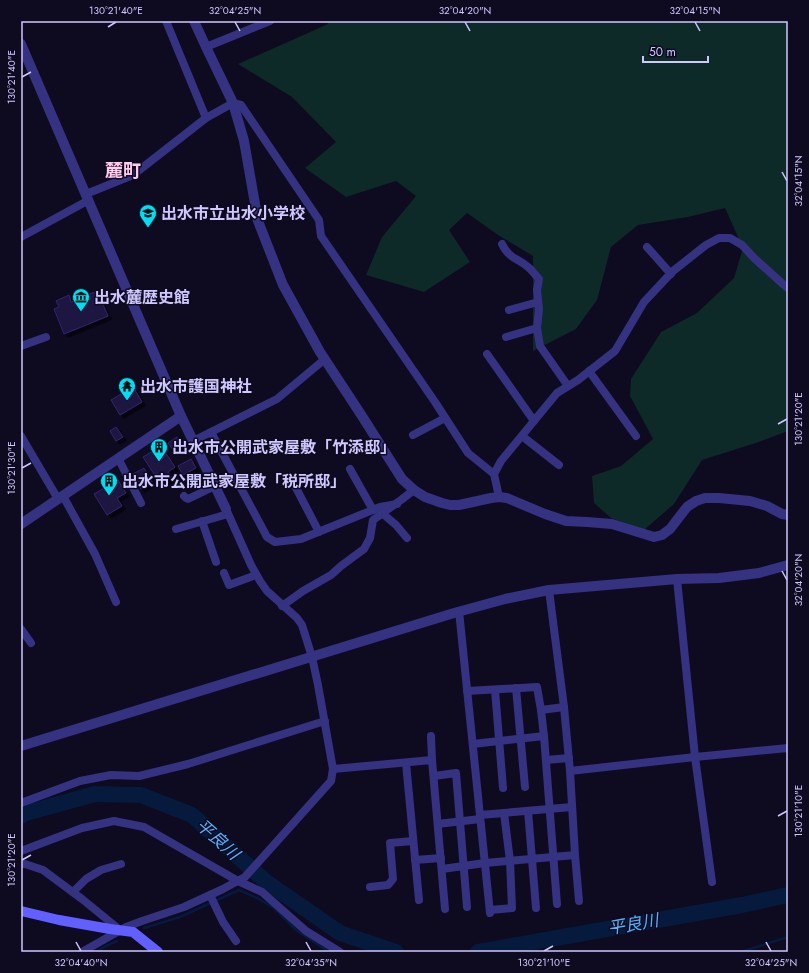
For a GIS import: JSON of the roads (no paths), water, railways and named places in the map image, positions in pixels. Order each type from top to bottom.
[{"type":"main road","points":[[21,911],[59,920],[132,932],[158,952]]},
{"type":"street","points":[[166,21],[206,118]]},
{"type":"street","points":[[194,21],[233,103],[244,141],[258,222],[283,285],[325,359],[402,479],[414,490],[425,497],[450,505],[459,505],[500,497],[507,498],[566,521],[612,524],[654,537],[662,535],[670,529],[687,507],[696,500],[705,498],[750,501],[788,515]]},
{"type":"street","points":[[206,47],[270,21]]},
{"type":"street","points":[[22,50],[88,197],[181,416],[256,575],[267,592],[297,618],[302,625],[312,657],[333,769],[331,781],[241,879],[210,896],[184,907],[126,927],[82,952]]},
{"type":"street","points":[[21,237],[88,197],[133,175],[206,118],[233,103],[241,105],[319,220],[321,236],[468,453],[494,474],[500,497]]},
{"type":"street","points":[[494,474],[501,461],[557,393],[615,351],[644,302],[671,274],[706,245],[719,238],[730,238],[742,245],[788,288]]},
{"type":"street","points":[[502,244],[505,250],[527,266],[539,279],[537,290],[539,310],[537,328],[540,346],[568,386]]},
{"type":"street","points":[[647,247],[671,274]]},
{"type":"street","points":[[510,310],[538,302]]},
{"type":"street","points":[[506,337],[537,328]]},
{"type":"street","points":[[21,346],[46,337]]},
{"type":"street","points":[[487,354],[534,421]]},
{"type":"street","points":[[193,441],[277,399],[325,359]]},
{"type":"street","points":[[589,371],[636,436]]},
{"type":"street","points":[[21,524],[181,416]]},
{"type":"street","points":[[413,434],[445,418]]},
{"type":"street","points":[[211,432],[267,537],[275,542],[301,539],[373,510],[397,504]]},
{"type":"street","points":[[21,436],[94,554],[116,602]]},
{"type":"street","points":[[522,436],[559,465]]},
{"type":"street","points":[[118,458],[141,503]]},
{"type":"street","points":[[350,469],[373,510]]},
{"type":"street","points":[[294,484],[319,532]]},
{"type":"street","points":[[184,496],[188,499],[215,486]]},
{"type":"street","points":[[282,606],[331,575],[364,549],[370,538],[373,520],[397,504],[414,490]]},
{"type":"street","points":[[176,529],[227,511]]},
{"type":"street","points":[[382,514],[396,525],[407,538]]},
{"type":"street","points":[[202,521],[216,562]]},
{"type":"street","points":[[21,746],[505,598],[549,590],[678,579],[719,578],[759,573],[788,565]]},
{"type":"street","points":[[224,573],[229,585],[256,575]]},
{"type":"street","points":[[678,579],[695,757],[712,882]]},
{"type":"street","points":[[549,590],[569,758],[579,901]]},
{"type":"street","points":[[459,611],[490,911],[512,908],[510,861],[504,813]]},
{"type":"street","points":[[21,629],[31,643]]},
{"type":"street","points":[[467,692],[537,687],[544,736],[557,904]]},
{"type":"street","points":[[516,688],[525,788]]},
{"type":"street","points":[[494,690],[503,788]]},
{"type":"street","points":[[541,710],[564,707]]},
{"type":"street","points":[[21,803],[80,781],[111,775],[140,776],[188,764],[325,721]]},
{"type":"street","points":[[431,736],[445,910]]},
{"type":"street","points":[[473,744],[544,736]]},
{"type":"street","points":[[570,771],[788,748]]},
{"type":"street","points":[[546,760],[569,758]]},
{"type":"street","points":[[333,769],[432,760]]},
{"type":"street","points":[[406,763],[419,900]]},
{"type":"street","points":[[434,776],[456,773],[467,907]]},
{"type":"street","points":[[438,824],[504,813],[572,808]]},
{"type":"street","points":[[528,811],[536,908]]},
{"type":"street","points":[[21,851],[82,828],[114,821],[144,826],[262,892],[306,931],[340,952]]},
{"type":"street","points":[[370,887],[388,885],[393,879],[390,843],[413,841]]},
{"type":"street","points":[[442,869],[485,863],[575,855]]},
{"type":"street","points":[[415,860],[441,858]]},
{"type":"street","points":[[21,864],[43,870],[121,931]]},
{"type":"street","points":[[73,892],[86,878],[101,870],[121,864]]},
{"type":"street","points":[[210,896],[223,922],[236,941]]},
{"type":"waterway","name":"平良川","points":[[21,816],[26,813],[95,794],[141,795],[192,815],[265,881],[340,933],[396,952]]},
{"type":"waterway","points":[[144,928],[180,917],[239,890],[274,908],[296,930],[329,952]]},
{"type":"waterway","name":"平良川","points":[[478,952],[742,905],[788,895]]},
{"type":"waterway","points":[[741,952],[788,937]]},
{"type":"waterway","points":[[97,952],[117,941]]},
{"type":"place","name":"出水市立出水小学校","points":[[148,228]]},
{"type":"place","name":"出水麓歴史館","points":[[81,312]]},
{"type":"place","name":"出水市護国神社","points":[[127,401]]},
{"type":"place","name":"出水市公開武家屋敷「竹添邸」","points":[[159,462]]},
{"type":"place","name":"出水市公開武家屋敷「税所邸」","points":[[109,496]]},
{"type":"district","name":"麓町","points":[[123,171]]}]
